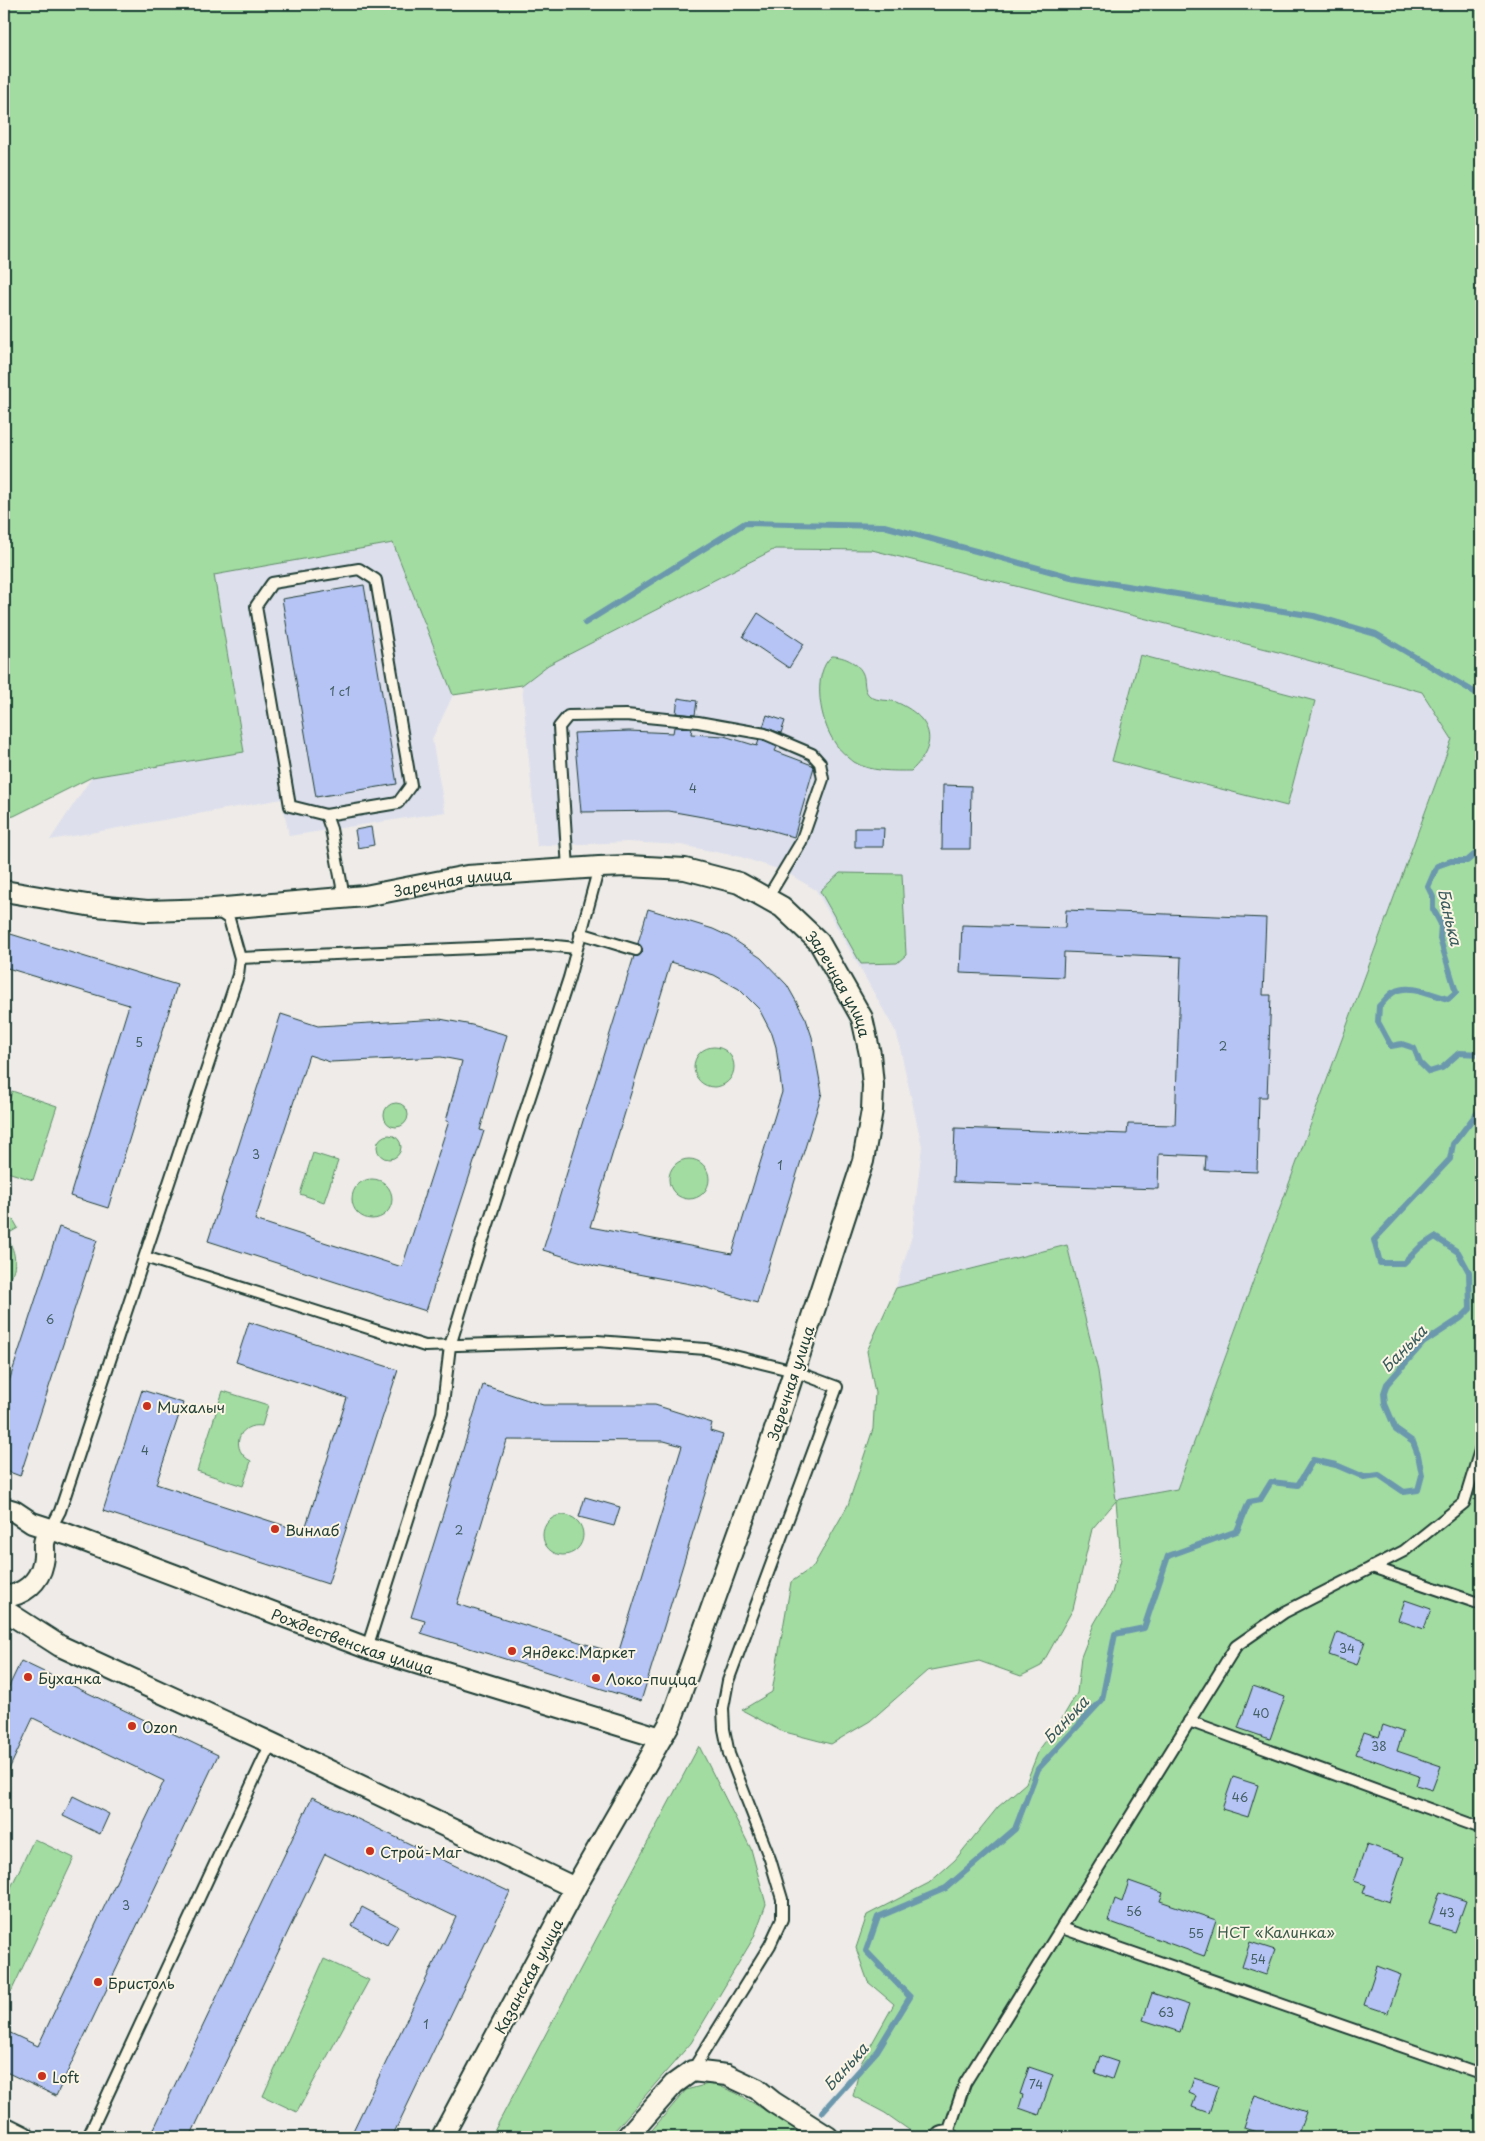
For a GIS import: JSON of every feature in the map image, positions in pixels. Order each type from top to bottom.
[{"type":"street","name":"Заречная улица","points":[[4,891],[86,905],[147,911],[213,909],[365,896],[467,876],[628,866],[684,869],[738,883],[768,897],[782,906],[819,942],[862,1018],[870,1054],[873,1085],[872,1110],[863,1161],[763,1464],[671,1721],[617,1816]]},
{"type":"street","name":"Рождественская улица","points":[[4,1508],[14,1511],[32,1523],[50,1530],[78,1538],[367,1648],[661,1738]]},
{"type":"street","points":[[4,1598],[16,1596],[34,1583],[43,1564],[43,1542],[50,1530]]},
{"type":"street","points":[[4,1610],[60,1646],[272,1743],[574,1888]]},
{"type":"street","name":"Казанская улица","points":[[442,2137],[574,1888],[617,1816]]},
{"type":"street","points":[[627,2137],[674,2084],[692,2072],[727,2075],[757,2088],[773,2102],[828,2137]]},
{"type":"street","points":[[4,2127],[24,2137]]},
{"type":"lane","points":[[359,568],[376,580],[411,786],[398,803],[326,815],[290,806],[256,606],[272,583],[359,568]]},
{"type":"lane","points":[[568,869],[558,727],[568,716],[626,715],[698,722],[765,734],[812,754],[820,763],[823,779],[801,842],[768,897]]},
{"type":"lane","points":[[326,815],[331,829],[344,897]]},
{"type":"lane","points":[[367,1648],[442,1412],[450,1346],[569,978],[580,933],[600,867]]},
{"type":"lane","points":[[50,1530],[60,1511],[238,975],[240,958],[229,919],[213,909]]},
{"type":"lane","points":[[580,933],[636,950]]},
{"type":"lane","points":[[240,958],[546,945],[576,948]]},
{"type":"lane","points":[[144,1257],[426,1346],[597,1341],[706,1349],[794,1371],[837,1386],[728,1681],[723,1708],[724,1728],[729,1754],[770,1859],[782,1899],[782,1919],[770,1945],[692,2072]]},
{"type":"lane","points":[[946,2137],[965,2083],[1236,1646],[1285,1612],[1404,1551],[1464,1503],[1481,1447]]},
{"type":"lane","points":[[1372,1567],[1481,1604]]},
{"type":"lane","points":[[1189,1721],[1481,1828]]},
{"type":"lane","points":[[88,2137],[272,1743]]},
{"type":"lane","points":[[1062,1928],[1481,2074]]},
{"type":"shaded area","points":[[393,543],[453,695],[432,739],[445,812],[289,836],[282,799],[50,840],[92,777],[244,752],[214,575]]},
{"type":"shaded area","points":[[775,549],[872,550],[1282,653],[1422,692],[1452,739],[1177,1489],[1116,1501],[1098,1371],[1067,1245],[896,1288],[912,1236],[922,1146],[897,1034],[816,890],[784,871],[741,857],[681,845],[627,842],[537,846],[522,685],[548,665]]},
{"type":"green space","name":"НСТ «Калинка»","points":[[4,4],[1481,4],[1481,2137],[881,2137],[912,2132],[885,2113],[853,2096],[861,2063],[894,2004],[868,1982],[856,1948],[867,1915],[929,1883],[955,1860],[998,1807],[1026,1783],[1039,1750],[1060,1722],[1077,1693],[1081,1657],[1094,1624],[1112,1593],[1121,1559],[1116,1501],[1092,1529],[1073,1609],[1041,1666],[1021,1676],[979,1661],[927,1671],[870,1721],[831,1744],[781,1731],[742,1710],[772,1692],[791,1582],[813,1567],[848,1505],[873,1429],[875,1393],[867,1351],[896,1288],[1067,1245],[1098,1371],[1116,1500],[1177,1489],[1452,739],[1422,692],[1282,653],[872,550],[775,549],[548,665],[522,685],[453,695],[393,543],[214,575],[244,752],[92,777],[14,816],[4,818]]},
{"type":"green space","points":[[1140,655],[1315,701],[1287,806],[1112,761]]},
{"type":"green space","points":[[832,656],[847,659],[860,669],[863,673],[866,690],[870,696],[876,699],[896,702],[908,708],[924,723],[929,741],[920,761],[911,771],[867,768],[854,762],[837,746],[825,723],[820,698],[822,674],[825,664]]},
{"type":"green space","points":[[840,873],[902,874],[906,955],[897,963],[861,964],[820,891]]},
{"type":"green space","points":[[710,1047],[718,1047],[725,1050],[731,1056],[734,1067],[731,1078],[725,1084],[718,1087],[710,1087],[703,1084],[697,1078],[694,1071],[694,1063],[697,1056],[703,1050]]},
{"type":"green space","points":[[12,1091],[57,1106],[33,1180],[4,1171],[4,1118]]},
{"type":"green space","points":[[396,1103],[405,1106],[408,1115],[405,1124],[396,1127],[387,1124],[384,1115],[387,1106]]},
{"type":"green space","points":[[389,1135],[398,1138],[401,1147],[398,1156],[389,1159],[380,1156],[377,1147],[380,1138]]},
{"type":"green space","points":[[313,1153],[338,1161],[324,1202],[300,1194]]},
{"type":"green space","points":[[685,1159],[693,1159],[700,1162],[706,1168],[709,1179],[706,1190],[700,1196],[693,1199],[685,1199],[678,1196],[672,1190],[669,1183],[669,1175],[672,1168],[678,1162]]},
{"type":"green space","points":[[368,1179],[376,1179],[383,1182],[389,1188],[392,1199],[389,1210],[383,1216],[376,1219],[368,1219],[361,1216],[355,1210],[352,1203],[352,1195],[355,1188],[361,1182]]},
{"type":"green space","points":[[4,1212],[14,1221],[18,1228],[4,1236]]},
{"type":"green space","points":[[9,1241],[14,1252],[15,1264],[12,1274],[4,1284],[4,1244]]},
{"type":"green space","points":[[223,1391],[268,1405],[262,1426],[247,1428],[239,1438],[240,1450],[251,1461],[243,1486],[197,1471]]},
{"type":"green space","points":[[563,1515],[577,1521],[583,1535],[577,1549],[563,1555],[549,1549],[543,1535],[549,1521]]},
{"type":"green space","points":[[699,1746],[751,1849],[766,1904],[754,1937],[691,2043],[609,2137],[491,2137]]},
{"type":"green space","points":[[34,1839],[74,1858],[11,1992],[4,1989],[4,1902]]},
{"type":"green space","points":[[324,1959],[369,1980],[297,2112],[263,2096]]},
{"type":"green space","points":[[712,2083],[736,2093],[811,2137],[646,2137],[686,2090]]},
{"type":"building","points":[[364,585],[397,784],[316,797],[282,599]]},
{"type":"building","points":[[758,613],[804,644],[789,668],[743,637]]},
{"type":"building","points":[[678,698],[697,701],[695,715],[676,713]]},
{"type":"building","points":[[767,715],[785,721],[781,733],[763,727]]},
{"type":"building","points":[[674,727],[692,728],[691,734],[724,736],[757,746],[759,740],[763,741],[777,747],[775,751],[812,765],[814,767],[794,837],[759,827],[669,811],[581,812],[574,733],[629,731],[673,733]]},
{"type":"building","points":[[943,785],[971,786],[970,849],[942,849]]},
{"type":"building","points":[[371,827],[374,845],[358,848],[355,830]]},
{"type":"building","points":[[855,828],[884,828],[883,847],[855,847]]},
{"type":"building","points":[[648,909],[713,929],[730,937],[761,958],[787,985],[806,1019],[812,1037],[822,1093],[757,1303],[701,1286],[595,1266],[543,1250],[634,956],[640,955],[643,952],[638,943]],"holes":[[[671,962],[714,975],[739,989],[759,1009],[772,1034],[776,1047],[782,1092],[732,1254],[590,1227]]]},
{"type":"building","points":[[1066,910],[1266,918],[1263,995],[1271,995],[1267,1097],[1259,1097],[1257,1172],[1205,1170],[1206,1156],[1159,1154],[1158,1189],[953,1182],[955,1128],[1127,1134],[1128,1124],[1175,1125],[1181,957],[1064,952],[1063,977],[960,973],[962,925],[1065,928]]},
{"type":"building","points":[[4,932],[177,985],[108,1208],[70,1196],[129,1005],[4,967]]},
{"type":"building","points":[[281,1014],[318,1026],[440,1019],[472,1025],[507,1035],[480,1130],[484,1131],[426,1311],[208,1241]],"holes":[[[309,1055],[330,1062],[441,1057],[462,1061],[446,1121],[449,1121],[402,1267],[255,1220]]]},
{"type":"building","points":[[59,1227],[97,1240],[20,1476],[4,1470],[4,1397]]},
{"type":"building","points":[[249,1322],[398,1370],[328,1584],[103,1511],[142,1390],[183,1403],[156,1484],[304,1532],[347,1398],[236,1362]]},
{"type":"building","points":[[483,1385],[543,1405],[655,1405],[712,1423],[710,1431],[723,1435],[641,1701],[421,1633],[425,1621],[411,1617]],"holes":[[[507,1440],[664,1441],[682,1446],[618,1654],[457,1604]]]},
{"type":"building","points":[[585,1497],[620,1507],[614,1526],[579,1517]]},
{"type":"building","points":[[1405,1600],[1431,1609],[1424,1629],[1398,1620]]},
{"type":"building","points":[[1337,1632],[1365,1641],[1357,1665],[1329,1655]]},
{"type":"building","points":[[21,1661],[218,1755],[56,2096],[4,2071],[4,2030],[38,2046],[164,1781],[33,1718],[4,1780],[4,1697]]},
{"type":"building","points":[[1253,1686],[1285,1697],[1270,1739],[1238,1728]]},
{"type":"building","points":[[1383,1725],[1403,1732],[1397,1751],[1441,1766],[1432,1790],[1416,1785],[1419,1776],[1356,1754],[1364,1732],[1379,1737]]},
{"type":"building","points":[[1233,1777],[1258,1785],[1248,1817],[1222,1809]]},
{"type":"building","points":[[73,1796],[109,1814],[100,1834],[63,1816]]},
{"type":"building","points":[[312,1797],[510,1892],[392,2137],[350,2137],[456,1917],[325,1854],[190,2137],[150,2137]]},
{"type":"building","points":[[1367,1844],[1404,1857],[1389,1902],[1363,1893],[1366,1885],[1354,1881]]},
{"type":"building","points":[[1129,1881],[1163,1893],[1160,1901],[1216,1920],[1204,1956],[1108,1921],[1115,1899],[1122,1902]]},
{"type":"building","points":[[1440,1892],[1466,1901],[1455,1932],[1429,1924]]},
{"type":"building","points":[[362,1907],[398,1926],[387,1945],[352,1926]]},
{"type":"building","points":[[1250,1942],[1275,1950],[1266,1975],[1242,1967]]},
{"type":"building","points":[[1377,1966],[1401,1975],[1388,2013],[1364,2005]]},
{"type":"building","points":[[1152,1993],[1189,2005],[1180,2032],[1143,2020]]},
{"type":"building","points":[[1100,2056],[1118,2062],[1112,2079],[1095,2073]]},
{"type":"building","points":[[1029,2067],[1053,2075],[1039,2115],[1019,2108],[1023,2095],[1020,2094]]},
{"type":"building","points":[[1194,2078],[1218,2086],[1209,2113],[1192,2107],[1196,2096],[1189,2093]]},
{"type":"building","points":[[1255,2095],[1306,2112],[1297,2137],[1272,2137],[1244,2128]]},
{"type":"waterway","points":[[585,623],[745,523],[884,526],[1071,577],[1314,616],[1376,634],[1481,696]]},
{"type":"waterway","name":"Банька","points":[[1481,849],[1467,861],[1451,861],[1437,866],[1428,887],[1433,897],[1433,909],[1441,924],[1440,939],[1456,992],[1448,999],[1413,989],[1392,993],[1379,1006],[1378,1022],[1391,1046],[1402,1044],[1414,1048],[1420,1063],[1429,1072],[1442,1068],[1459,1053],[1481,1054]]},
{"type":"waterway","name":"Банька","points":[[822,2112],[877,2051],[910,1997],[866,1951],[878,1917],[946,1888],[1015,1829],[1038,1769],[1102,1700],[1115,1634],[1144,1628],[1168,1556],[1237,1531],[1249,1502],[1260,1500],[1271,1482],[1298,1485],[1313,1460],[1336,1465],[1364,1477],[1379,1475],[1404,1492],[1418,1490],[1422,1475],[1418,1455],[1413,1442],[1396,1430],[1385,1404],[1384,1393],[1387,1384],[1423,1343],[1461,1318],[1470,1309],[1469,1272],[1458,1252],[1435,1237],[1420,1247],[1404,1263],[1380,1263],[1374,1240],[1450,1159],[1453,1144],[1481,1108]]},
{"type":"place","name":"Михалыч","points":[[147,1406]]},
{"type":"place","name":"Винлаб","points":[[275,1529]]},
{"type":"place","name":"Яндекс.Маркет","points":[[512,1651]]},
{"type":"place","name":"Буханка","points":[[28,1677]]},
{"type":"place","name":"Локо-пицца","points":[[596,1678]]},
{"type":"place","name":"Ozon","points":[[132,1726]]},
{"type":"place","name":"Строй-Маг","points":[[370,1851]]},
{"type":"place","name":"Бристоль","points":[[98,1982]]},
{"type":"place","name":"Loft","points":[[42,2076]]}]
